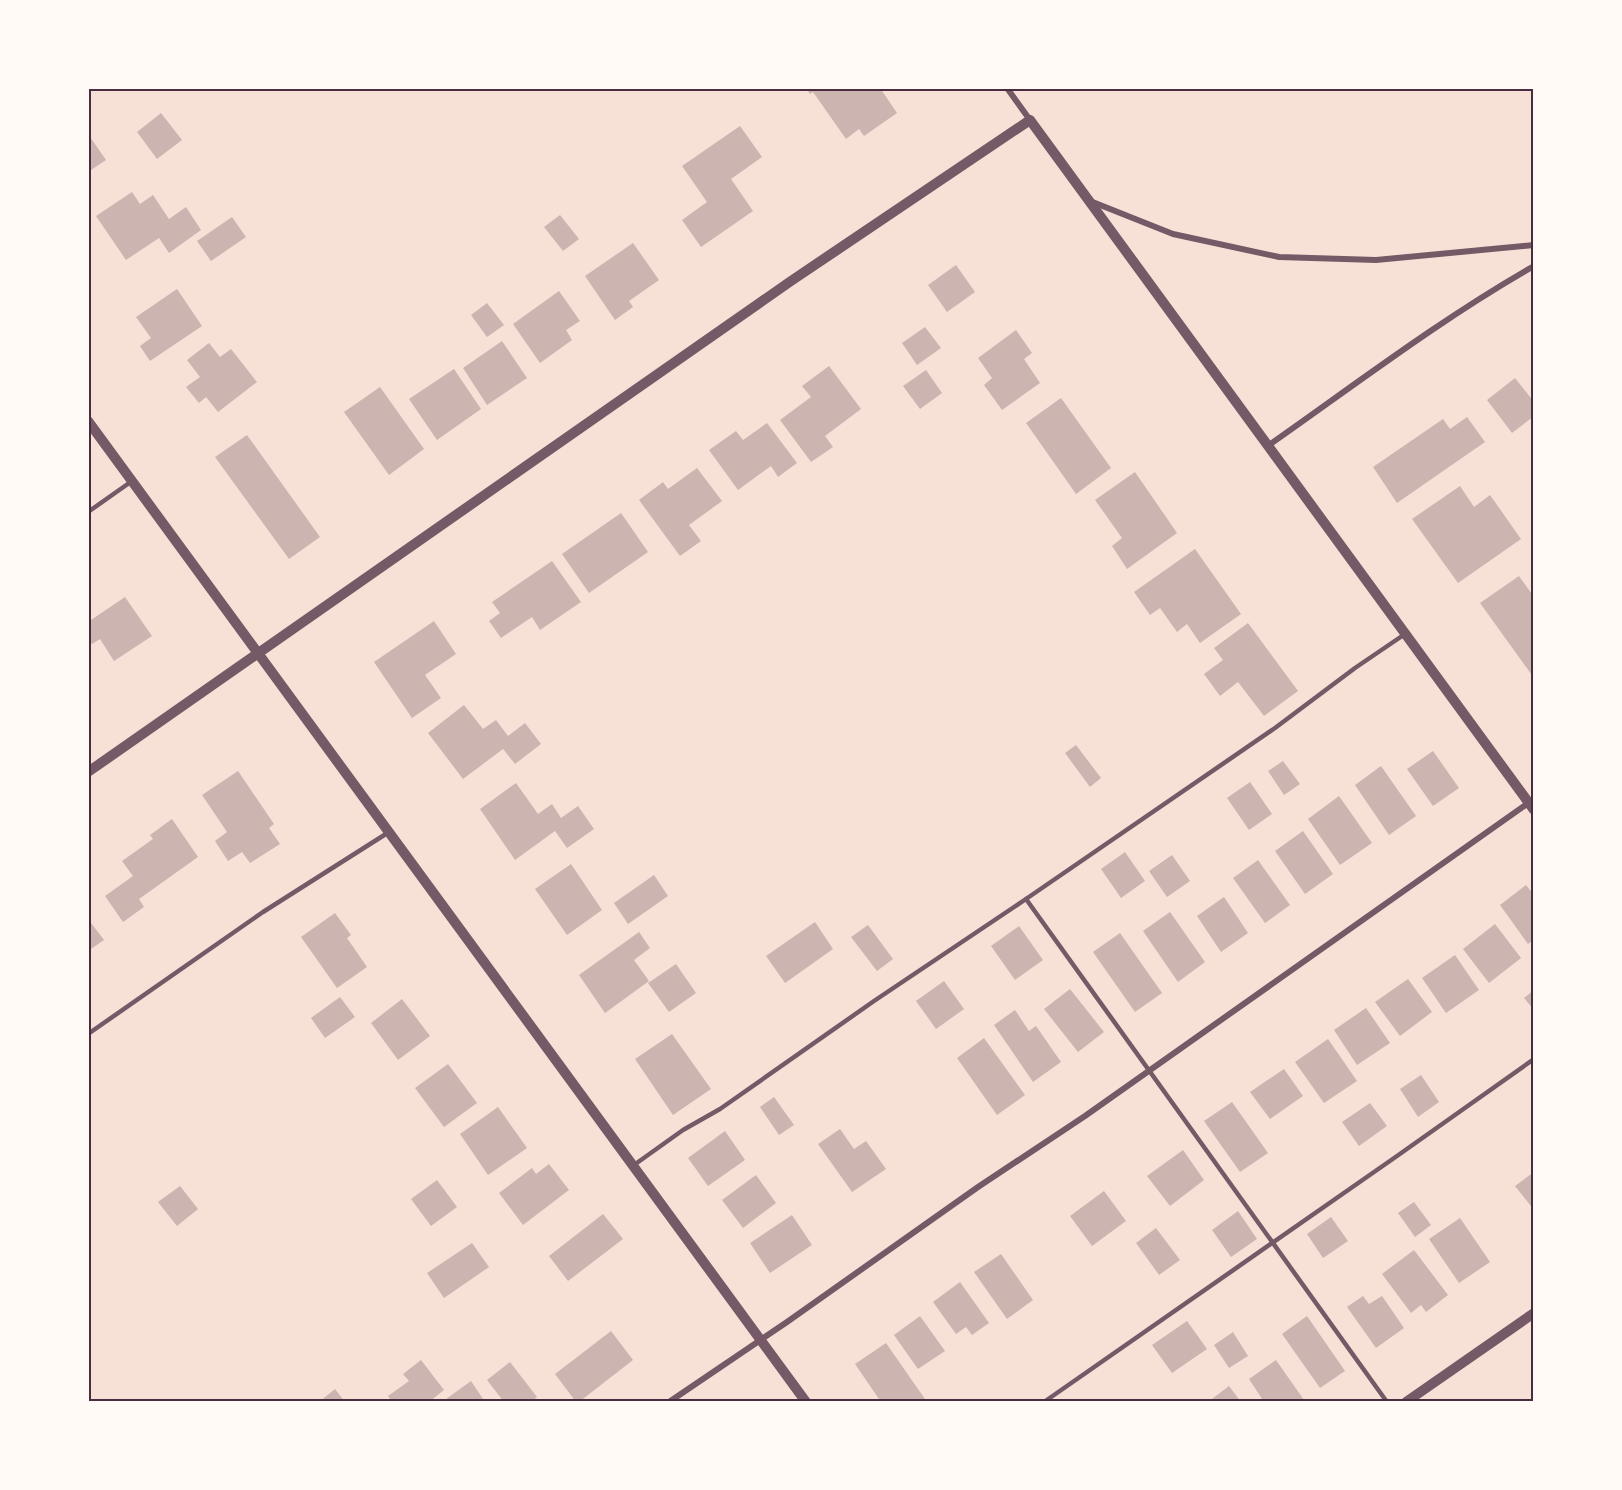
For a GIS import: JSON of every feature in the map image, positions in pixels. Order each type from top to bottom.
[{"type":"street","points":[[669,1401],[1532,804],[1405,634],[1007,88]]},
{"type":"street","points":[[1013,88],[1015,99]]},
{"type":"street","points":[[88,772],[791,281],[1030,120]]},
{"type":"street","points":[[1090,201],[1173,234],[1279,257],[1376,260],[1533,245]]},
{"type":"street","points":[[1269,445],[1434,329],[1533,266]]},
{"type":"street","points":[[88,421],[806,1401]]},
{"type":"street","points":[[1406,1401],[1533,1313]]},
{"type":"lane","points":[[88,512],[132,481]]},
{"type":"lane","points":[[633,1166],[683,1130],[720,1109],[874,1001],[1275,728],[1405,634]]},
{"type":"lane","points":[[88,1034],[263,912],[389,832]]},
{"type":"lane","points":[[1026,899],[1387,1401]]},
{"type":"lane","points":[[1044,1401],[1533,1059]]},
{"type":"building","points":[[806,88],[880,88],[897,113],[864,136],[859,129],[846,139],[813,92],[810,94]]},
{"type":"building","points":[[161,113],[182,140],[157,159],[137,132]]},
{"type":"building","points":[[740,126],[762,157],[731,179],[753,211],[701,247],[682,220],[707,202],[682,166]]},
{"type":"building","points":[[88,134],[106,160],[88,172]]},
{"type":"building","points":[[132,192],[140,204],[153,195],[169,219],[186,207],[201,230],[169,253],[159,238],[126,260],[96,216]]},
{"type":"building","points":[[560,215],[579,239],[563,251],[544,227]]},
{"type":"building","points":[[232,217],[246,237],[211,261],[197,241]]},
{"type":"building","points":[[633,243],[659,280],[629,301],[633,307],[615,320],[585,276]]},
{"type":"building","points":[[956,265],[975,292],[947,312],[928,285]]},
{"type":"building","points":[[177,289],[202,326],[150,361],[140,346],[151,338],[136,317]]},
{"type":"building","points":[[559,291],[580,321],[566,330],[572,340],[540,363],[513,324]]},
{"type":"building","points":[[487,303],[504,325],[487,337],[471,315]]},
{"type":"building","points":[[925,327],[941,348],[917,365],[902,343]]},
{"type":"building","points":[[1016,330],[1032,353],[1024,359],[1040,383],[1002,410],[984,385],[992,378],[978,358]]},
{"type":"building","points":[[502,341],[527,378],[487,405],[463,368]]},
{"type":"building","points":[[209,343],[220,357],[231,349],[257,382],[218,412],[206,397],[199,403],[186,387],[200,377],[187,360]]},
{"type":"building","points":[[829,366],[861,409],[825,436],[833,447],[811,462],[780,420],[811,397],[802,386]]},
{"type":"building","points":[[454,369],[481,409],[437,440],[409,399]]},
{"type":"building","points":[[926,370],[942,393],[920,409],[903,386]]},
{"type":"building","points":[[1515,378],[1534,402],[1534,416],[1512,433],[1487,400]]},
{"type":"building","points":[[380,387],[424,449],[389,475],[344,412]]},
{"type":"building","points":[[1061,398],[1111,468],[1076,494],[1026,423]]},
{"type":"building","points":[[1467,417],[1485,442],[1397,503],[1373,467],[1443,419],[1450,429]]},
{"type":"building","points":[[767,423],[797,463],[778,477],[771,466],[738,490],[709,450],[736,431],[743,440]]},
{"type":"building","points":[[247,435],[320,537],[289,559],[215,457]]},
{"type":"building","points":[[697,468],[722,501],[689,525],[701,541],[680,556],[639,500],[663,482],[668,489]]},
{"type":"building","points":[[1135,472],[1177,533],[1127,569],[1112,546],[1122,538],[1095,500]]},
{"type":"building","points":[[1460,486],[1474,507],[1490,495],[1521,539],[1458,583],[1412,519]]},
{"type":"building","points":[[621,513],[648,552],[589,593],[562,554]]},
{"type":"building","points":[[1195,549],[1241,614],[1200,643],[1187,624],[1177,632],[1160,608],[1150,615],[1134,592]]},
{"type":"building","points":[[552,561],[581,602],[540,630],[532,617],[501,638],[489,621],[500,613],[492,602]]},
{"type":"building","points":[[1519,576],[1534,597],[1534,678],[1480,603]]},
{"type":"building","points":[[125,597],[152,636],[114,661],[100,639],[92,644],[88,639],[88,622]]},
{"type":"building","points":[[434,621],[456,654],[425,675],[441,698],[412,718],[374,662]]},
{"type":"building","points":[[1248,623],[1298,691],[1264,716],[1238,682],[1220,696],[1204,674],[1223,660],[1214,648]]},
{"type":"building","points":[[464,705],[483,729],[496,720],[508,736],[525,723],[541,744],[515,764],[503,749],[463,779],[428,733]]},
{"type":"building","points":[[1076,745],[1101,778],[1090,787],[1065,753]]},
{"type":"building","points":[[1433,751],[1459,788],[1433,806],[1407,769]]},
{"type":"building","points":[[1283,761],[1300,784],[1284,795],[1268,771]]},
{"type":"building","points":[[1381,766],[1416,816],[1389,835],[1355,785]]},
{"type":"building","points":[[238,771],[274,824],[269,828],[280,844],[250,863],[242,852],[228,861],[215,841],[227,832],[202,795]]},
{"type":"building","points":[[1250,782],[1272,814],[1249,830],[1227,798]]},
{"type":"building","points":[[516,783],[538,814],[552,804],[561,818],[578,806],[594,829],[567,848],[555,831],[515,860],[480,809]]},
{"type":"building","points":[[1339,796],[1372,843],[1340,865],[1308,819]]},
{"type":"building","points":[[172,819],[198,857],[139,899],[144,907],[123,922],[105,896],[133,876],[122,861],[153,839],[150,835]]},
{"type":"building","points":[[1303,831],[1333,874],[1305,894],[1275,851]]},
{"type":"building","points":[[1125,852],[1145,881],[1121,898],[1101,869]]},
{"type":"building","points":[[1172,855],[1190,881],[1167,897],[1149,871]]},
{"type":"building","points":[[1258,860],[1290,905],[1265,923],[1233,878]]},
{"type":"building","points":[[571,864],[602,910],[567,935],[535,889]]},
{"type":"building","points":[[654,875],[668,896],[628,924],[614,903]]},
{"type":"building","points":[[1526,885],[1534,895],[1534,940],[1528,944],[1500,905]]},
{"type":"building","points":[[1224,897],[1248,933],[1221,952],[1197,916]]},
{"type":"building","points":[[1170,912],[1205,962],[1178,982],[1143,931]]},
{"type":"building","points":[[335,913],[351,935],[347,938],[367,967],[337,988],[301,937]]},
{"type":"building","points":[[88,919],[104,940],[88,951]]},
{"type":"building","points":[[815,922],[833,949],[785,983],[766,956]]},
{"type":"building","points":[[1495,924],[1521,958],[1489,983],[1463,949]]},
{"type":"building","points":[[868,925],[893,959],[877,971],[851,937]]},
{"type":"building","points":[[1019,926],[1043,960],[1015,980],[991,946]]},
{"type":"building","points":[[639,932],[650,948],[634,960],[649,981],[605,1013],[579,975]]},
{"type":"building","points":[[1120,933],[1162,993],[1135,1012],[1093,952]]},
{"type":"building","points":[[1455,955],[1479,990],[1446,1013],[1422,978]]},
{"type":"building","points":[[676,964],[696,993],[669,1012],[648,983]]},
{"type":"building","points":[[1408,979],[1432,1012],[1400,1036],[1375,1002]]},
{"type":"building","points":[[944,981],[964,1009],[936,1029],[916,1001]]},
{"type":"building","points":[[1070,989],[1104,1032],[1078,1052],[1044,1009]]},
{"type":"building","points":[[1534,990],[1534,1010],[1524,998]]},
{"type":"building","points":[[340,997],[355,1017],[325,1038],[311,1018]]},
{"type":"building","points":[[402,999],[430,1036],[398,1060],[371,1023]]},
{"type":"building","points":[[1366,1008],[1390,1043],[1357,1065],[1334,1030]]},
{"type":"building","points":[[1015,1010],[1029,1031],[1036,1026],[1061,1062],[1033,1082],[994,1025]]},
{"type":"building","points":[[672,1034],[711,1089],[673,1115],[635,1059]]},
{"type":"building","points":[[984,1038],[1025,1095],[997,1115],[957,1058]]},
{"type":"building","points":[[1328,1039],[1357,1081],[1324,1103],[1295,1062]]},
{"type":"building","points":[[448,1064],[477,1103],[444,1127],[415,1088]]},
{"type":"building","points":[[1284,1069],[1303,1096],[1270,1119],[1250,1092]]},
{"type":"building","points":[[1421,1075],[1439,1102],[1418,1117],[1400,1089]]},
{"type":"building","points":[[774,1097],[794,1125],[779,1135],[760,1107]]},
{"type":"building","points":[[1232,1102],[1268,1153],[1240,1172],[1204,1121]]},
{"type":"building","points":[[1370,1103],[1387,1126],[1359,1146],[1342,1122]]},
{"type":"building","points":[[498,1107],[527,1148],[488,1175],[460,1134]]},
{"type":"building","points":[[840,1129],[854,1149],[866,1141],[886,1169],[852,1192],[818,1144]]},
{"type":"building","points":[[725,1131],[745,1160],[708,1186],[688,1158]]},
{"type":"building","points":[[1183,1150],[1204,1180],[1170,1206],[1147,1176]]},
{"type":"building","points":[[549,1164],[569,1190],[523,1225],[499,1193],[532,1168],[536,1174]]},
{"type":"building","points":[[1534,1172],[1534,1210],[1515,1186]]},
{"type":"building","points":[[756,1175],[776,1203],[743,1228],[722,1200]]},
{"type":"building","points":[[437,1180],[457,1207],[431,1226],[411,1199]]},
{"type":"building","points":[[180,1186],[198,1209],[177,1226],[158,1202]]},
{"type":"building","points":[[1104,1191],[1126,1221],[1092,1246],[1070,1216]]},
{"type":"building","points":[[1414,1202],[1431,1225],[1415,1237],[1398,1213]]},
{"type":"building","points":[[1238,1211],[1257,1239],[1231,1257],[1212,1230]]},
{"type":"building","points":[[603,1214],[623,1239],[568,1281],[549,1256]]},
{"type":"building","points":[[792,1215],[812,1245],[770,1273],[750,1243]]},
{"type":"building","points":[[1331,1217],[1348,1241],[1323,1258],[1307,1234]]},
{"type":"building","points":[[1460,1218],[1490,1262],[1459,1283],[1429,1239]]},
{"type":"building","points":[[1156,1228],[1180,1260],[1159,1275],[1136,1243]]},
{"type":"building","points":[[472,1243],[489,1267],[444,1298],[427,1273]]},
{"type":"building","points":[[1414,1250],[1448,1295],[1426,1312],[1421,1305],[1411,1313],[1382,1274]]},
{"type":"building","points":[[1001,1254],[1033,1300],[1007,1319],[974,1272]]},
{"type":"building","points":[[960,1282],[989,1323],[972,1335],[966,1327],[956,1334],[933,1302]]},
{"type":"building","points":[[1363,1296],[1369,1304],[1382,1296],[1404,1328],[1376,1348],[1347,1307]]},
{"type":"building","points":[[920,1316],[945,1351],[918,1369],[894,1335]]},
{"type":"building","points":[[1307,1316],[1345,1371],[1320,1388],[1282,1334]]},
{"type":"building","points":[[1187,1321],[1207,1349],[1172,1373],[1152,1345]]},
{"type":"building","points":[[611,1331],[633,1360],[576,1402],[555,1374]]},
{"type":"building","points":[[1233,1332],[1248,1356],[1229,1368],[1214,1345]]},
{"type":"building","points":[[886,1343],[927,1402],[881,1402],[855,1364]]},
{"type":"building","points":[[421,1360],[444,1390],[429,1402],[392,1402],[388,1396],[409,1381],[403,1374]]},
{"type":"building","points":[[1276,1360],[1304,1400],[1302,1402],[1264,1402],[1249,1379]]},
{"type":"building","points":[[510,1362],[537,1397],[531,1402],[504,1402],[487,1380]]},
{"type":"building","points":[[471,1381],[485,1402],[442,1402]]},
{"type":"building","points":[[1229,1386],[1241,1402],[1208,1402]]},
{"type":"building","points":[[335,1389],[345,1402],[319,1402]]}]
